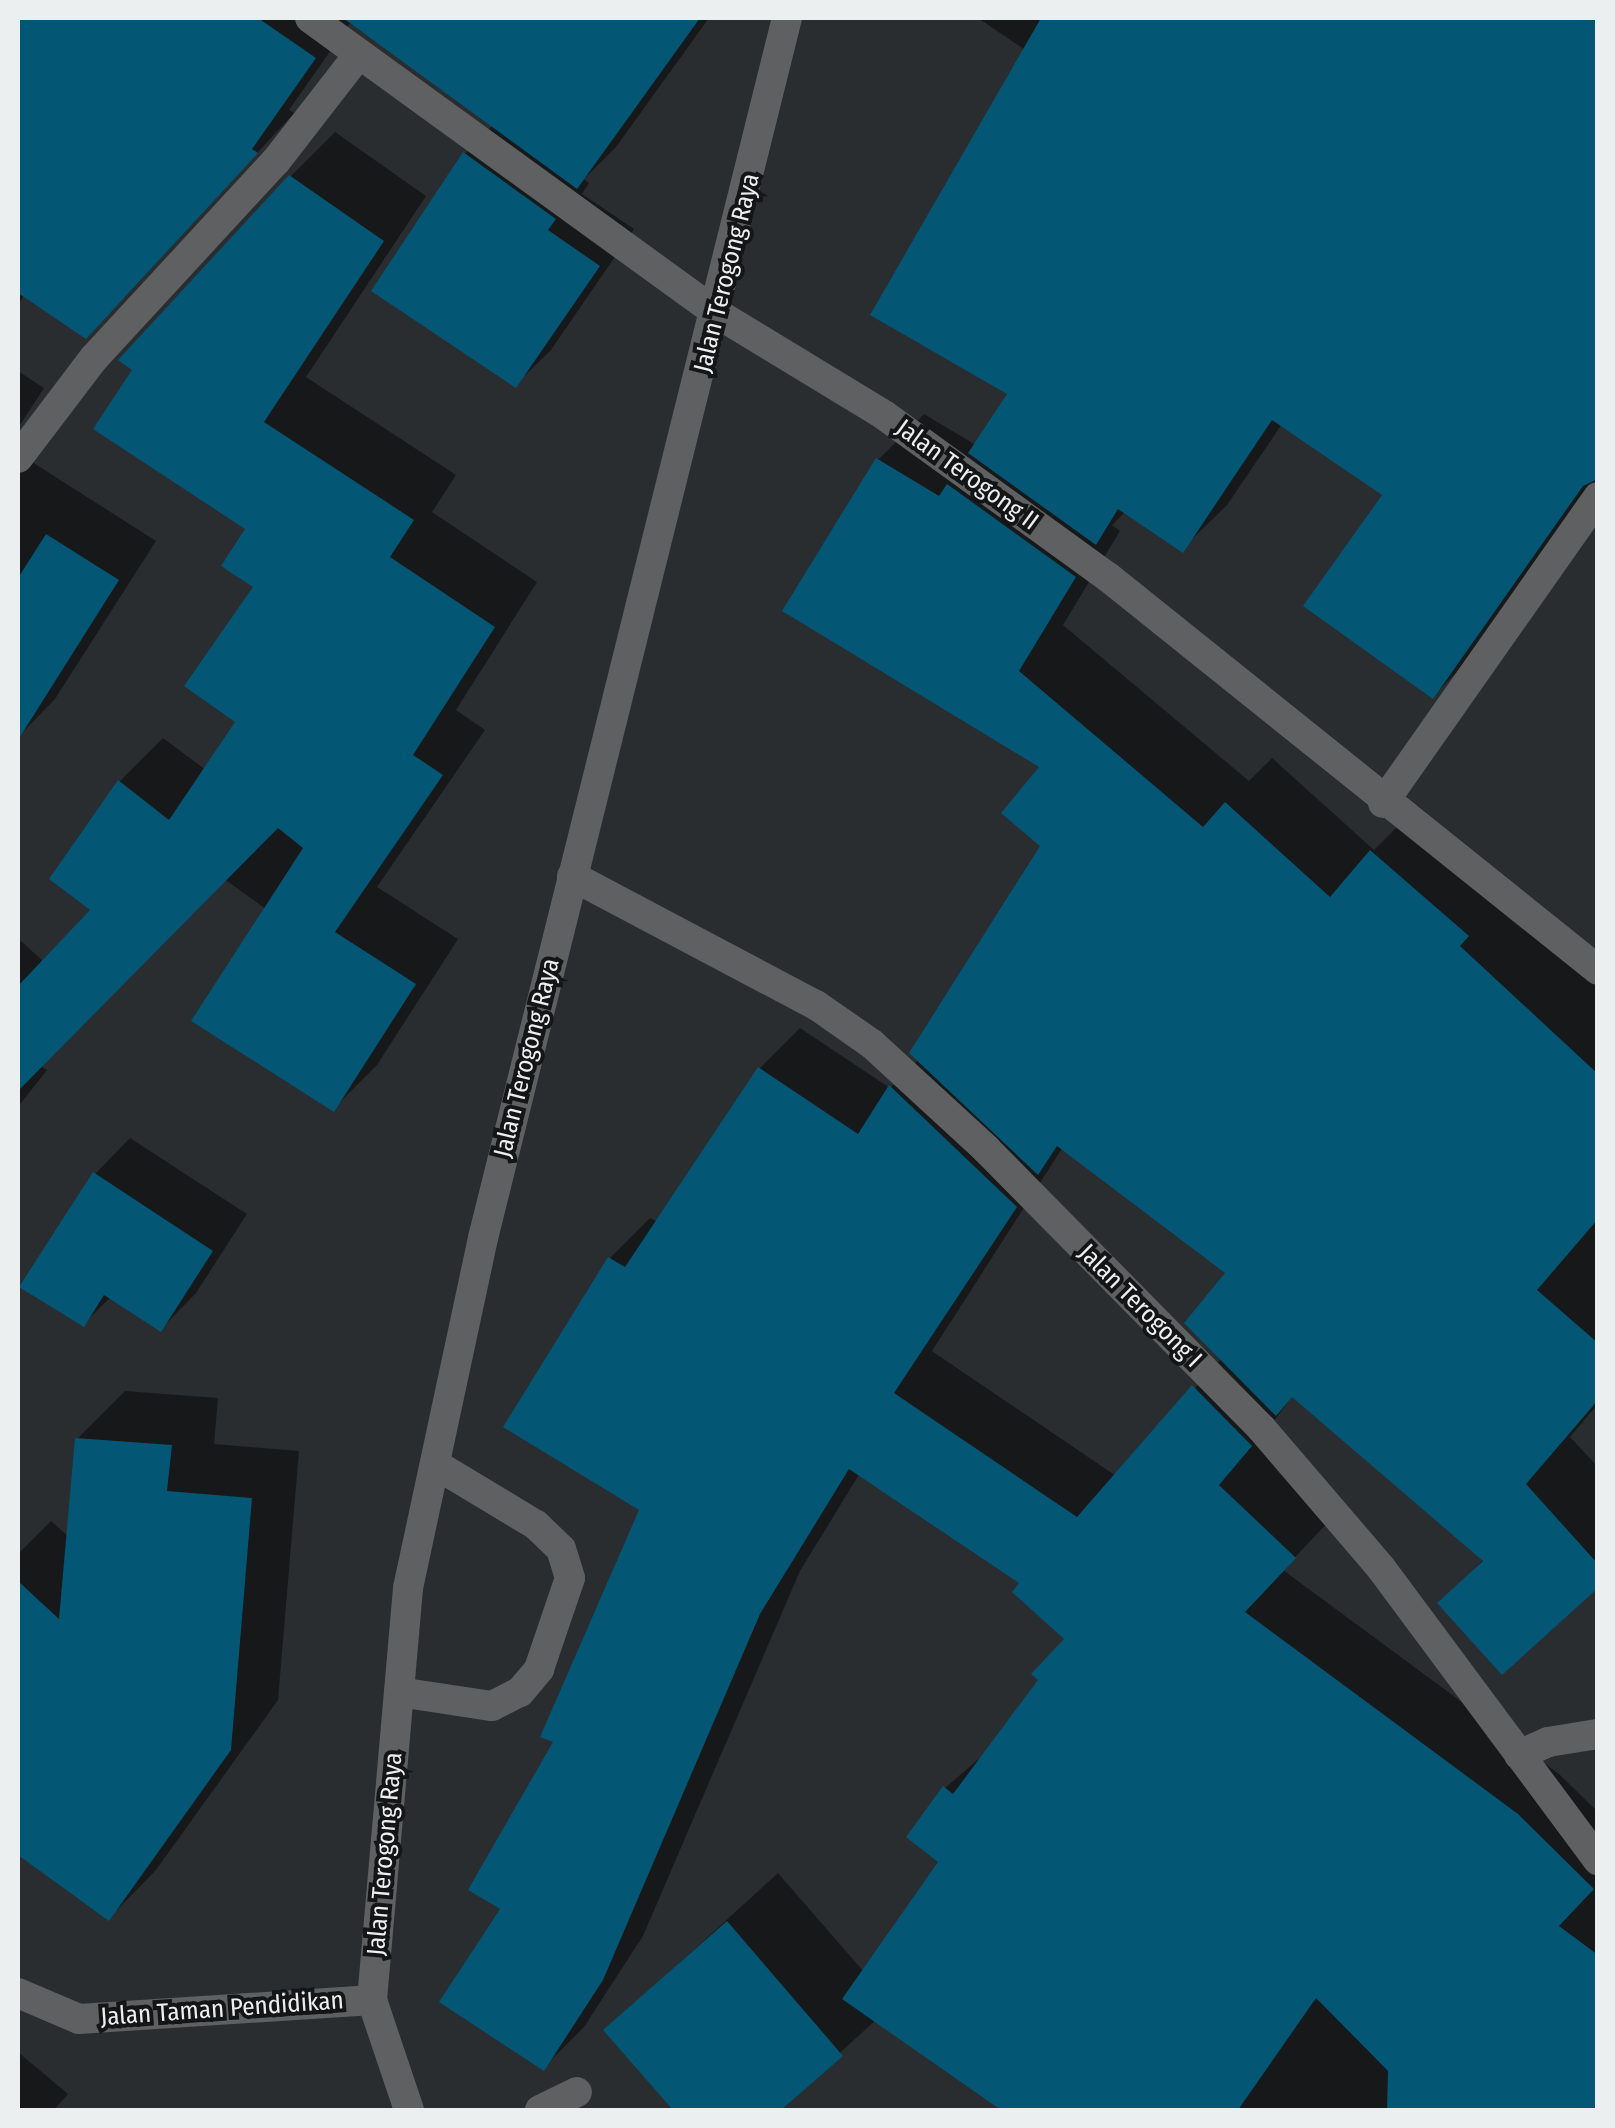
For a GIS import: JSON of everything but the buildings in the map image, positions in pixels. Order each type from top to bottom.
[{"type":"street","name":"Jalan Terogong II","points":[[310,18],[718,314],[884,416],[1108,577],[1382,802],[1598,970]]},
{"type":"street","name":"Jalan Terogong Raya","points":[[409,2110],[372,2000],[408,1588],[572,876],[718,314],[787,18]]},
{"type":"street","points":[[18,458],[94,358],[276,161],[359,54]]},
{"type":"street","points":[[1382,802],[1598,497]]},
{"type":"street","name":"Jalan Terogong I","points":[[572,876],[816,1005],[872,1044],[986,1149],[1262,1429],[1381,1568],[1598,1860]]},
{"type":"street","points":[[399,1692],[492,1706],[520,1692],[539,1669],[570,1578],[561,1549],[536,1525],[435,1464]]},
{"type":"street","points":[[1519,1755],[1548,1742],[1598,1734]]},
{"type":"street","name":"Jalan Taman Pendidikan","points":[[18,1993],[79,2019],[372,2000]]},
{"type":"street","points":[[540,2110],[577,2092]]}]
